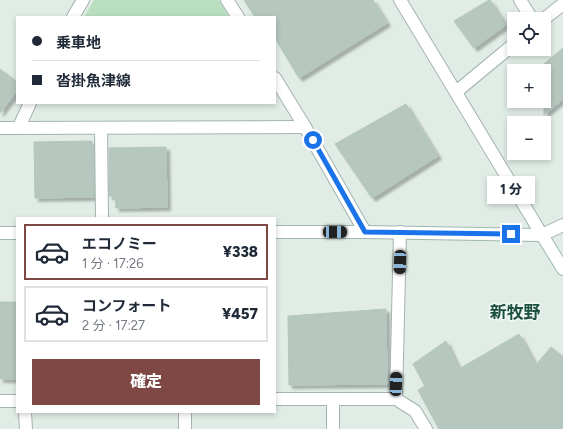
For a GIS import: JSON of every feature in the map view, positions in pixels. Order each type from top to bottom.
[{"type":"street","points":[[74,16],[83,0]]},
{"type":"street","points":[[227,0],[237,16]]},
{"type":"street","points":[[400,0],[563,269]]},
{"type":"street","points":[[520,0],[528,12]]},
{"type":"street","points":[[551,13],[563,4]]},
{"type":"street","points":[[456,92],[507,50]]},
{"type":"street","points":[[276,80],[365,232]]},
{"type":"street","points":[[19,127],[30,104]]},
{"type":"street","points":[[0,128],[305,127]]},
{"type":"street","points":[[101,128],[102,217]]},
{"type":"street","points":[[276,232],[400,232],[542,235],[563,225]]},
{"type":"street","points":[[396,399],[400,232]]},
{"type":"street","points":[[0,233],[16,233]]},
{"type":"street","points":[[276,399],[396,399],[416,410],[426,429]]},
{"type":"street","points":[[333,400],[333,429]]},
{"type":"street","points":[[0,401],[16,401]]},
{"type":"street","points":[[25,413],[26,429]]},
{"type":"street","points":[[185,413],[185,429]]},
{"type":"green space","points":[[94,0],[219,0],[228,16],[85,16]]},
{"type":"building","points":[[244,0],[373,0],[387,23],[299,78],[276,40],[276,16],[254,16]]},
{"type":"building","points":[[489,0],[506,25],[474,48],[454,21]]},
{"type":"building","points":[[563,48],[563,99],[544,115],[544,108],[551,108],[551,64],[544,64]]},
{"type":"building","points":[[0,69],[16,81],[16,92],[0,113]]},
{"type":"building","points":[[406,104],[438,156],[372,198],[335,144]]},
{"type":"building","points":[[92,141],[92,148],[94,148],[94,197],[35,198],[34,142]]},
{"type":"building","points":[[166,147],[167,207],[116,208],[115,196],[109,196],[109,148]]},
{"type":"building","points":[[0,302],[16,302],[16,379],[0,379]]},
{"type":"building","points":[[386,309],[387,384],[289,385],[288,316]]},
{"type":"building","points":[[519,334],[536,365],[551,347],[563,357],[563,429],[439,429],[418,390],[425,386],[413,364],[446,341],[459,369]]},
{"type":"district","name":"新牧野","points":[[515,312]]},
{"type":"route","points":[[313,140],[365,232],[511,234]]}]
